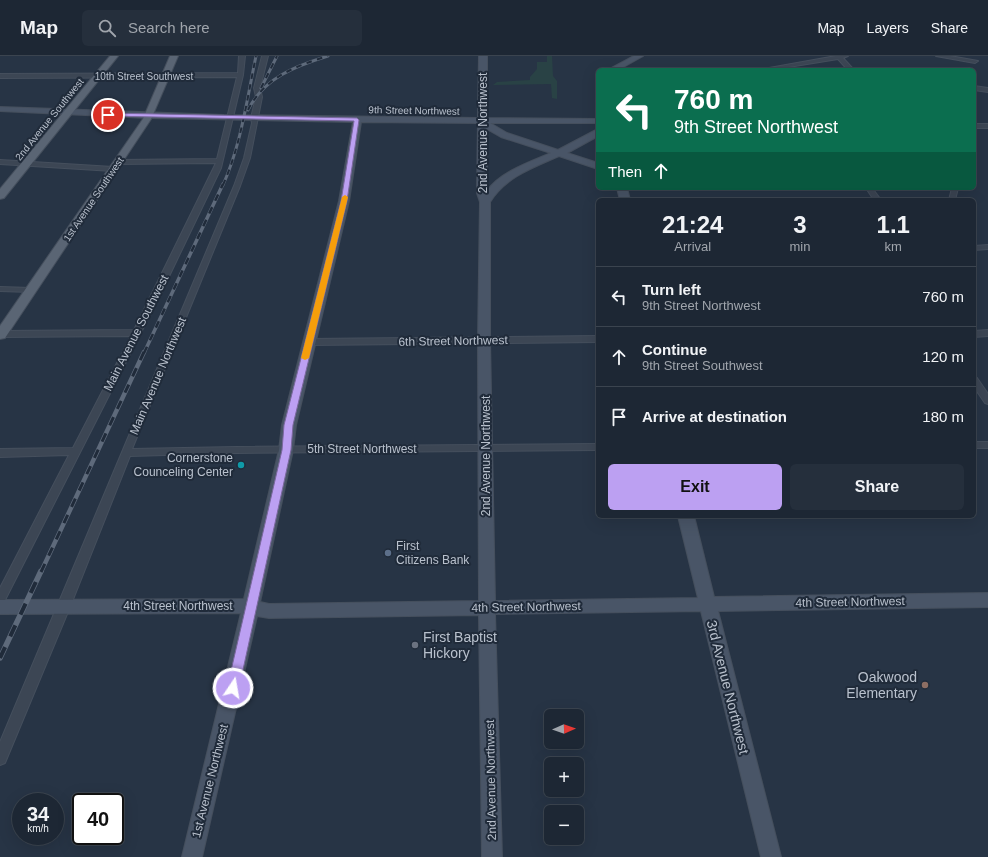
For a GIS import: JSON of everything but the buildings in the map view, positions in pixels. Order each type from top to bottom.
[{"type":"main road","name":"2nd Avenue Southwest","points":[[0,196],[114,56]]},
{"type":"main road","name":"1st Avenue Southwest","points":[[0,334],[148,116],[174,56]]},
{"type":"main road","name":"2nd Avenue Northwest","points":[[483,56],[482,193],[485,202],[484,341],[492,857]]},
{"type":"main road","points":[[616,68],[639,56]]},
{"type":"main road","name":"9th Street Northwest","points":[[0,109],[148,116],[357,120],[596,121]]},
{"type":"main road","name":"1st Avenue Northwest","points":[[192,857],[286,450],[289,425],[344,201],[357,120]]},
{"type":"main road","points":[[354,135],[362,123],[375,120]]},
{"type":"main road","points":[[483,121],[492,129],[504,135],[596,165]]},
{"type":"main road","points":[[485,202],[490,191],[503,180],[596,133]]},
{"type":"main road","name":"3rd Avenue Northwest","points":[[686,518],[771,857]]},
{"type":"main road","name":"4th Street Northwest","points":[[0,607],[237,605],[269,611],[988,600]]},
{"type":"street","name":"Main Avenue Southwest","points":[[0,599],[136,334],[179,248],[220,160],[240,75],[242,56]]},
{"type":"street","name":"Main Avenue Northwest","points":[[0,758],[64,607],[237,186],[247,158],[255,123],[254,118],[259,97],[257,88],[265,56]]},
{"type":"street","points":[[772,68],[841,56],[850,68]]},
{"type":"street","points":[[939,56],[975,61]]},
{"type":"street","name":"10th Street Southwest","points":[[0,76],[240,75]]},
{"type":"street","points":[[976,88],[988,90]]},
{"type":"street","points":[[976,126],[988,126]]},
{"type":"street","points":[[0,162],[27,164],[116,165],[220,160]]},
{"type":"street","points":[[976,248],[988,247]]},
{"type":"street","points":[[0,289],[30,290]]},
{"type":"street","points":[[976,334],[988,333]]},
{"type":"street","points":[[0,334],[136,334]]},
{"type":"street","name":"6th Street Northwest","points":[[309,342],[596,339]]},
{"type":"street","points":[[976,383],[988,401]]},
{"type":"street","points":[[976,445],[988,445]]},
{"type":"street","name":"5th Street Northwest","points":[[126,453],[596,447]]},
{"type":"street","points":[[0,453],[76,452]]},
{"type":"green space","points":[[547,56],[552,56],[553,76],[557,81],[557,99],[552,98],[551,84],[493,85],[497,82],[530,80],[530,77],[537,69],[537,62],[547,62]]},
{"type":"railway","points":[[223,185],[239,138],[256,56]]},
{"type":"railway","points":[[261,88],[277,56]]},
{"type":"railway","points":[[248,110],[263,89],[272,81],[292,69],[328,56]]},
{"type":"railway","points":[[144,353],[223,184]]},
{"type":"railway","points":[[41,572],[144,352]]},
{"type":"railway","points":[[0,658],[41,571]]},
{"type":"slow traffic","points":[[305,358],[345,197]]},
{"type":"place","name":"Cornerstone Counceling Center","points":[[241,465]]},
{"type":"place","name":"First Citizens Bank","points":[[388,553]]},
{"type":"place","name":"First Baptist Hickory","points":[[415,645]]},
{"type":"place","name":"Oakwood Elementary","points":[[925,685]]},
{"type":"route","points":[[108,115],[357,120],[342,211],[338,222],[289,425],[286,450],[233,688]]}]
